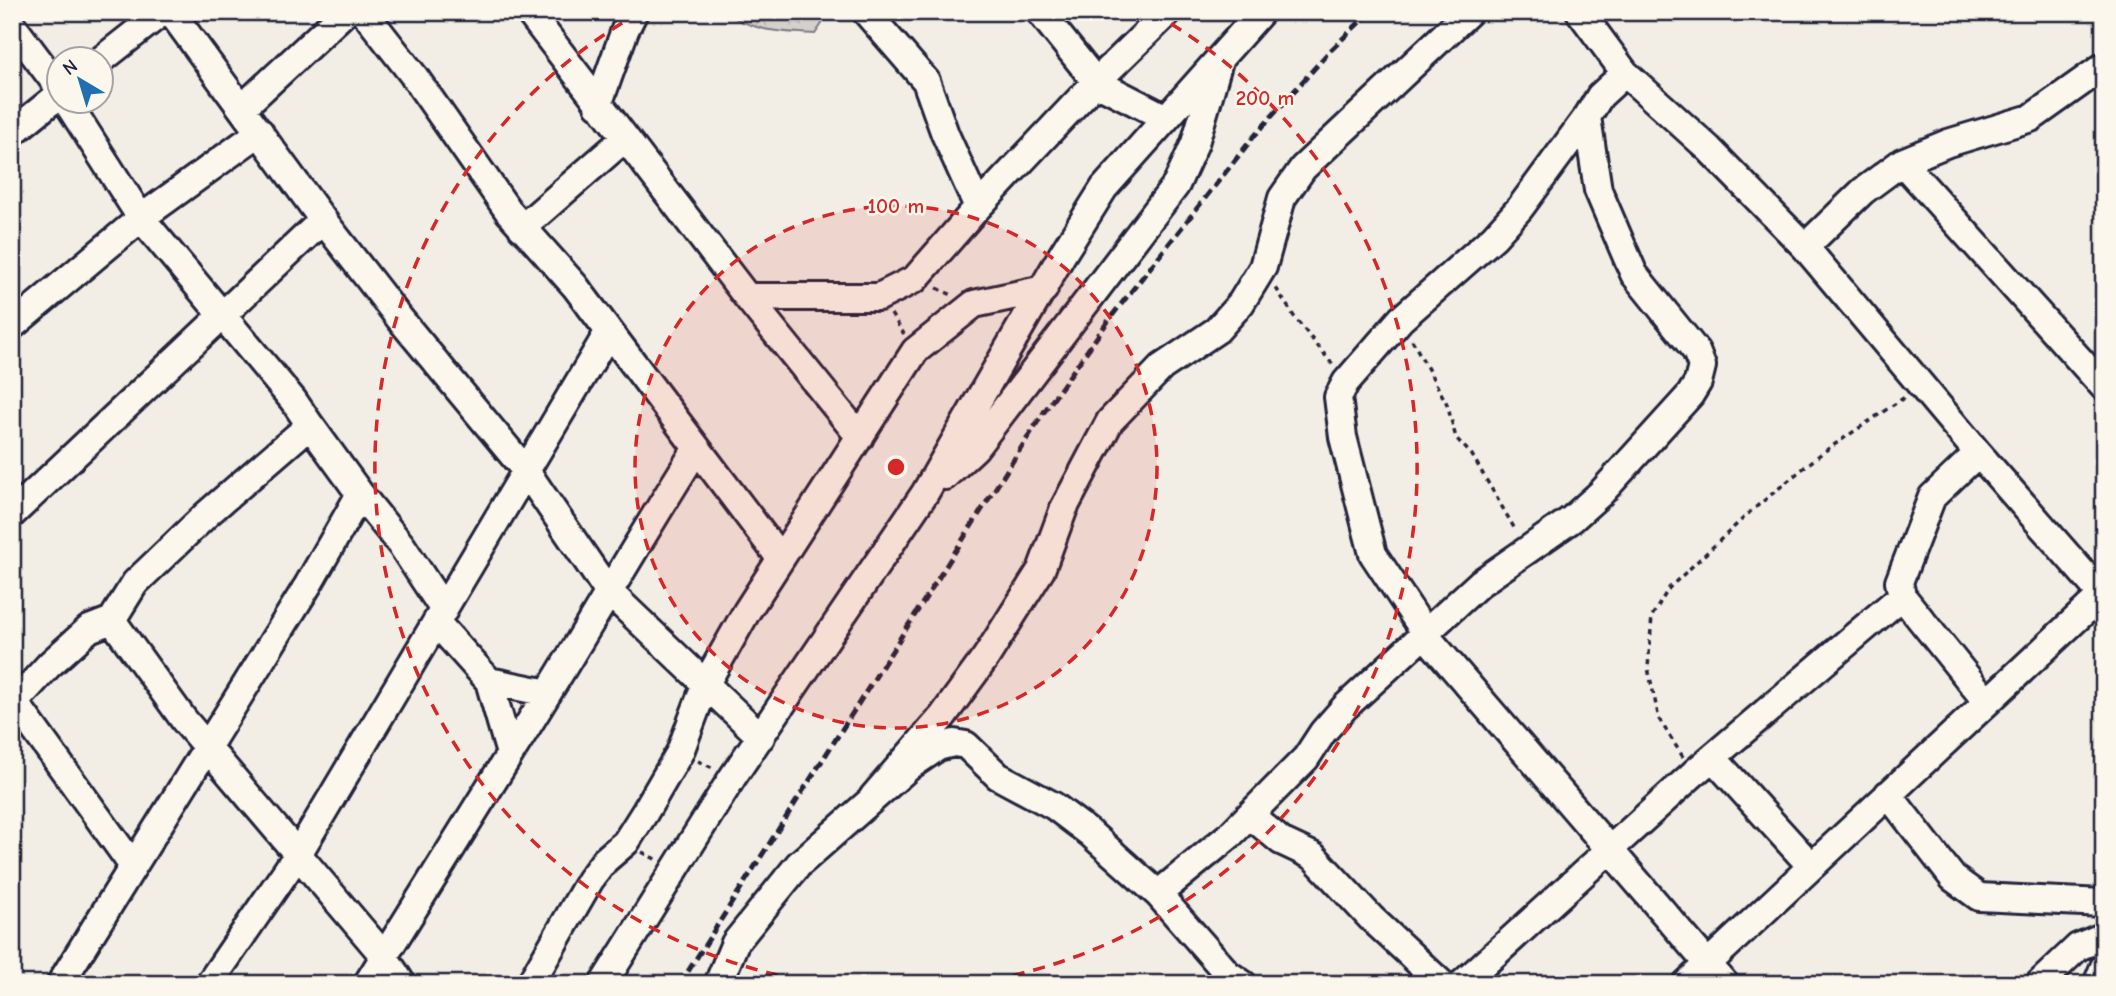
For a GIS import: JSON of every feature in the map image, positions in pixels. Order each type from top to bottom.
[{"type":"street","points":[[116,48],[162,12]]},
{"type":"street","points":[[171,12],[323,220],[400,319],[526,471],[607,590],[761,737]]},
{"type":"street","points":[[242,108],[345,12]]},
{"type":"street","points":[[364,12],[414,76],[522,228],[575,286],[780,558]]},
{"type":"street","points":[[529,12],[747,297],[860,437]]},
{"type":"street","points":[[598,105],[634,12]]},
{"type":"street","points":[[866,12],[926,81],[945,134],[978,207]]},
{"type":"street","points":[[1040,12],[1096,82],[1164,117]]},
{"type":"street","points":[[747,297],[879,297],[915,279],[978,207],[1096,82],[1168,12]]},
{"type":"street","points":[[603,984],[732,778],[925,493],[1104,188],[1164,117],[1261,12]]},
{"type":"street","points":[[873,797],[943,716],[986,657],[1041,570],[1064,508],[1110,421],[1162,367],[1217,330],[1241,303],[1263,267],[1282,198],[1303,168],[1469,12]]},
{"type":"street","points":[[1580,12],[1625,73],[1709,149],[1805,247],[1978,453],[2103,595],[1686,984]]},
{"type":"street","points":[[12,25],[46,72]]},
{"type":"street","points":[[925,493],[975,448],[1176,185],[1195,143],[1221,54]]},
{"type":"street","points":[[1805,247],[1863,191],[1902,162],[1948,143],[2031,118],[2104,66]]},
{"type":"street","points":[[1625,73],[1600,96],[1520,208],[1494,237],[1401,319],[1346,382],[1338,397],[1343,437],[1373,554],[1427,635],[1725,984]]},
{"type":"street","points":[[12,133],[46,104]]},
{"type":"street","points":[[76,116],[141,218],[293,400],[401,546],[440,616],[489,681],[510,754]]},
{"type":"street","points":[[1158,894],[1251,815],[1306,758],[1323,732],[1345,707],[1427,635],[1480,583],[1572,519],[1601,494],[1690,396],[1698,382],[1702,366],[1696,351],[1634,274],[1598,190],[1587,117]]},
{"type":"street","points":[[12,326],[141,218],[260,132]]},
{"type":"street","points":[[522,228],[624,139]]},
{"type":"street","points":[[1902,162],[2104,387]]},
{"type":"street","points":[[12,514],[323,220]]},
{"type":"street","points":[[530,984],[590,880],[606,860],[626,842],[680,752],[705,685],[780,558],[915,351],[974,304],[1044,289]]},
{"type":"street","points":[[209,984],[298,853],[608,333]]},
{"type":"street","points":[[133,866],[14,700],[89,629],[112,620],[135,583],[207,514],[310,425]]},
{"type":"street","points":[[367,984],[548,694],[607,590],[696,448]]},
{"type":"street","points":[[1978,453],[1932,497],[1899,582],[1902,596],[1987,702]]},
{"type":"street","points":[[60,984],[360,494]]},
{"type":"street","points":[[1462,984],[1609,848],[1902,596]]},
{"type":"street","points":[[112,620],[184,720],[298,853],[383,956],[402,984]]},
{"type":"street","points":[[489,681],[548,694]]},
{"type":"street","points":[[718,984],[735,943],[799,864],[873,797],[938,747],[954,743],[966,745],[998,776],[1054,806],[1091,834],[1158,894],[1228,974],[1243,984]]},
{"type":"street","points":[[1704,766],[1811,866]]},
{"type":"street","points":[[1888,794],[1953,878],[1979,897],[2104,903]]},
{"type":"street","points":[[1251,815],[1281,841],[1313,856],[1371,918],[1441,984]]},
{"type":"street","points":[[2039,984],[2078,947],[2104,936]]},
{"type":"street","points":[[2097,984],[2104,967]]},
{"type":"path","points":[[1263,267],[1295,318],[1346,382]]},
{"type":"path","points":[[915,279],[974,304]]},
{"type":"path","points":[[879,297],[915,351]]},
{"type":"path","points":[[1401,319],[1447,404],[1456,438],[1472,456],[1527,550]]},
{"type":"path","points":[[1704,766],[1659,719],[1648,668],[1652,616],[1669,588],[1750,512],[1822,453],[1921,386]]},
{"type":"path","points":[[680,752],[732,778]]},
{"type":"path","points":[[626,842],[674,870]]},
{"type":"green space","points":[[726,12],[830,12],[815,34],[757,27]]},
{"type":"railway","points":[[680,984],[1044,412],[1111,317],[1251,140],[1327,54],[1370,12]]}]
